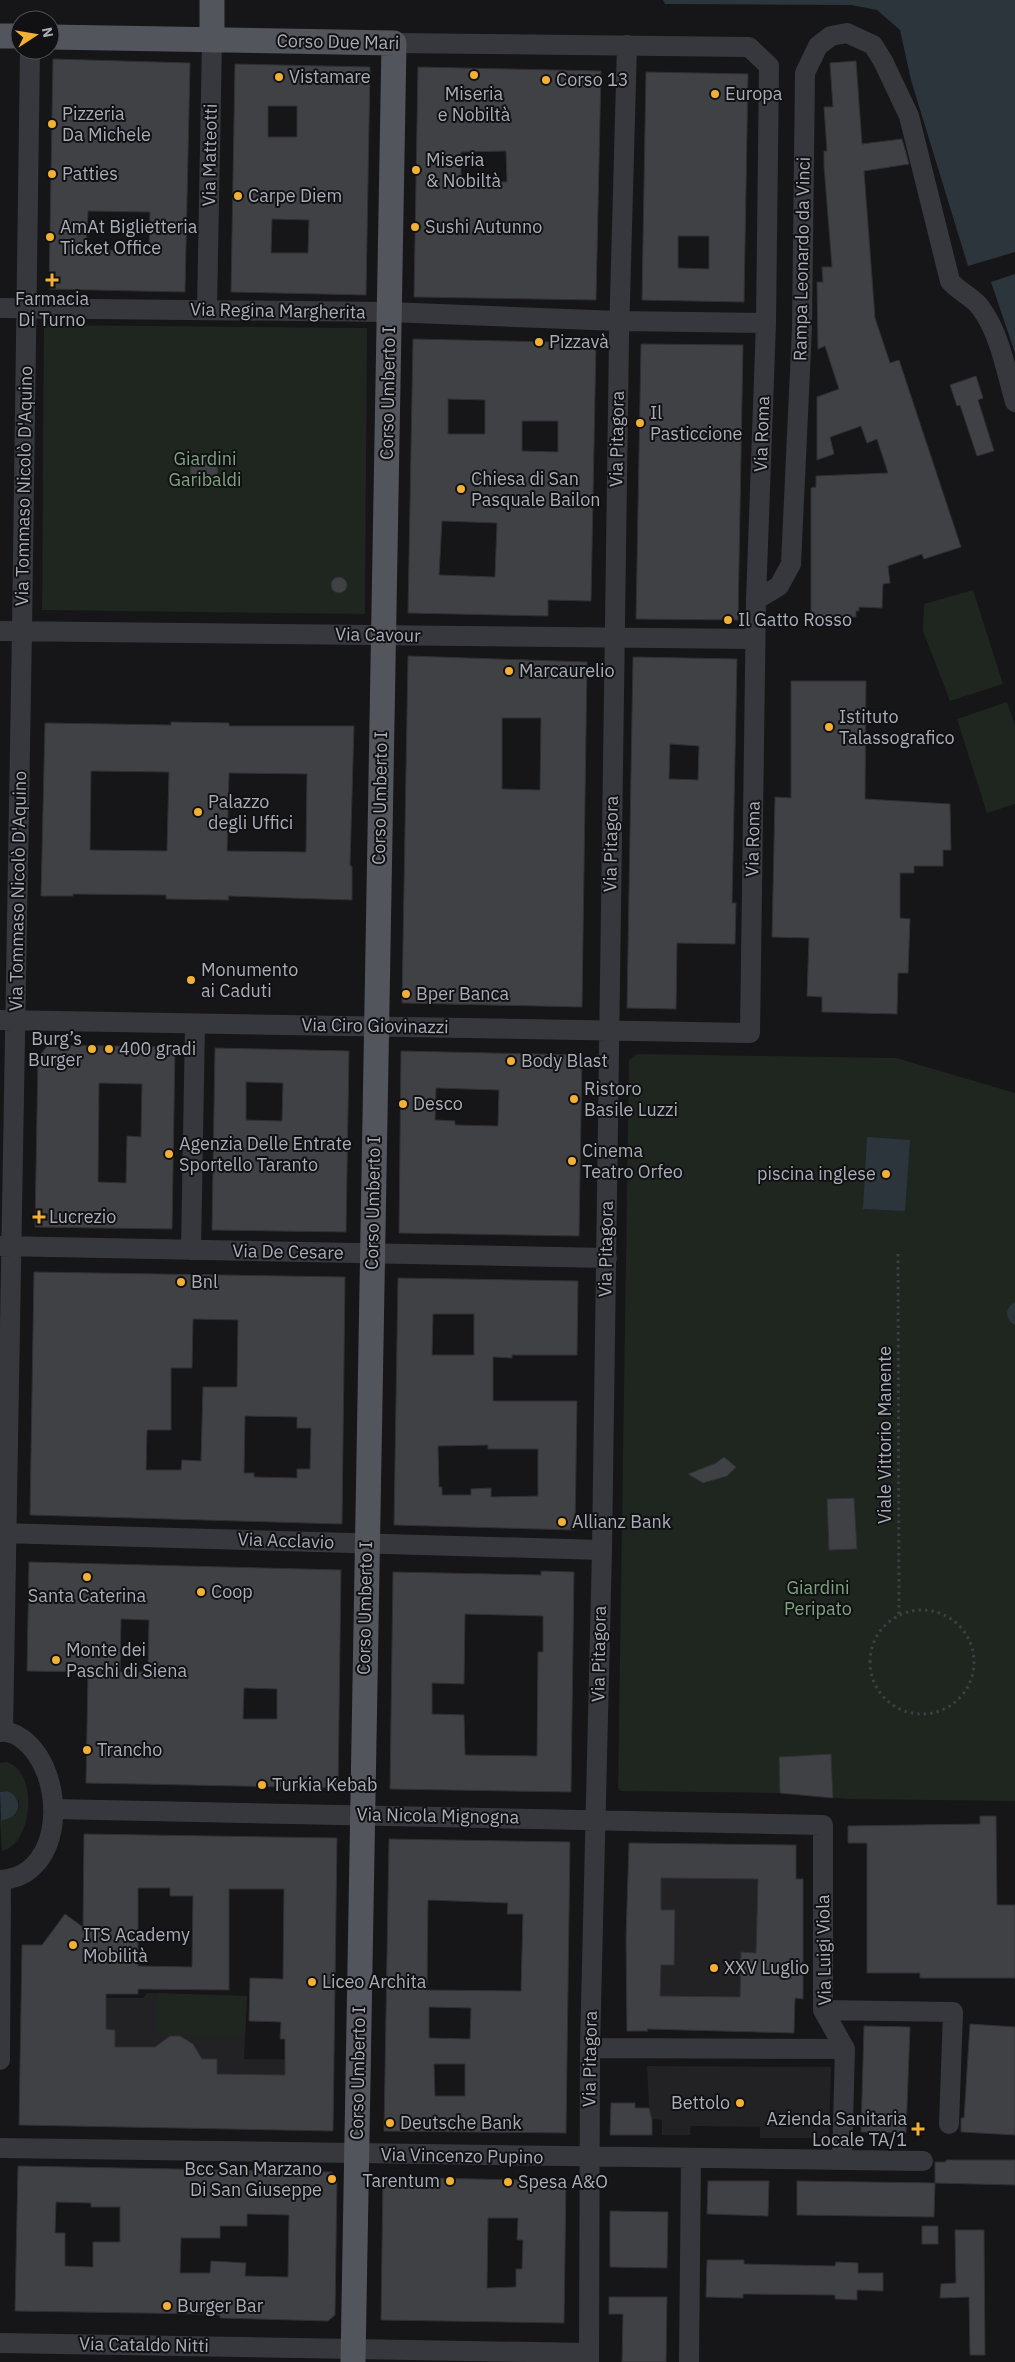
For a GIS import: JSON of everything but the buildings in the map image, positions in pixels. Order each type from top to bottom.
[{"type":"main road","name":"Via Matteotti","points":[[212,0],[212,40]]},
{"type":"main road","name":"Corso Due Mari","points":[[60,37],[394,43]]},
{"type":"main road","name":"Corso Umberto I","points":[[353,2356],[371,1254],[394,43]]},
{"type":"street","name":"Rampa Leonardo da Vinci","points":[[756,600],[779,586],[790,564],[802,328],[805,73],[818,46],[831,36],[847,33],[873,45],[883,61],[909,116],[950,282],[958,291],[978,304],[991,324],[1015,402]]},
{"type":"street","name":"Via Matteotti","points":[[207,309],[212,40]]},
{"type":"street","name":"Corso Due Mari","points":[[394,43],[627,45]]},
{"type":"street","name":"Via Pitagora","points":[[589,2358],[590,2048],[602,1550],[614,637],[627,45]]},
{"type":"street","name":"Via Roma","points":[[627,45],[749,47],[769,66],[766,323],[755,639],[750,1033]]},
{"type":"street","name":"Via Tommaso Nicolò D'Aquino","points":[[2,1731],[8,1020],[22,631],[30,60]]},
{"type":"street","name":"Via Regina Margherita","points":[[0,308],[389,312],[620,321],[766,323]]},
{"type":"street","name":"Via Cavour","points":[[0,631],[755,639]]},
{"type":"street","name":"Via Ciro Giovinazzi","points":[[8,1020],[750,1033]]},
{"type":"street","points":[[191,1250],[195,1024]]},
{"type":"street","name":"Via De Cesare","points":[[6,1246],[606,1258]]},
{"type":"street","name":"Via Acclavio","points":[[3,1533],[602,1550]]},
{"type":"street","points":[[0,2060],[0,1880],[15,1878],[29,1870],[41,1858],[53,1826],[50,1780],[44,1763],[32,1746],[18,1735],[2,1731]]},
{"type":"street","name":"Via Nicola Mignogna","points":[[53,1809],[823,1825]]},
{"type":"street","name":"Via Luigi Viola","points":[[823,1825],[823,2010],[845,2049]]},
{"type":"street","points":[[823,2010],[953,2012],[949,2124]]},
{"type":"street","points":[[590,2048],[845,2049],[842,2160]]},
{"type":"street","name":"Via Vincenzo Pupino","points":[[0,2148],[924,2161]]},
{"type":"street","points":[[689,2362],[691,2158]]},
{"type":"street","name":"Via Cataldo Nitti","points":[[0,2343],[353,2356],[589,2358]]},
{"type":"path","name":"Viale Vittorio Manente","points":[[898,1254],[898,1616]]},
{"type":"path","points":[[916,1611],[934,1612],[950,1618],[964,1630],[972,1646],[974,1664],[971,1681],[962,1697],[948,1708],[931,1714],[915,1714],[899,1709],[886,1700],[876,1687],[871,1671],[871,1654],[876,1639],[885,1625],[898,1616],[916,1611]]},
{"type":"shaded area","points":[[663,0],[1015,0],[1015,252],[968,266],[911,80],[900,30],[877,10],[851,5],[665,4]]},
{"type":"shaded area","points":[[1015,274],[1015,353],[991,282]]},
{"type":"shaded area","name":"piscina inglese","points":[[867,1137],[910,1140],[905,1211],[863,1209]]},
{"type":"shaded area","points":[[1015,1302],[1015,1325],[1011,1323],[1007,1314],[1009,1307]]},
{"type":"shaded area","points":[[8,1791],[17,1799],[18,1809],[12,1816],[1,1820],[0,1792]]},
{"type":"shaded area","name":"XXV Luglio","points":[[629,1843],[796,1845],[796,1879],[803,1879],[803,1999],[795,1998],[648,2029],[648,2031],[627,2031]]},
{"type":"shaded area","points":[[147,1993],[247,1996],[244,2059],[334,2060],[333,2131],[19,2125],[20,2051],[78,2051],[106,2029],[106,1998],[143,1998]]},
{"type":"shaded area","name":"Bettolo","points":[[647,2066],[831,2067],[829,2138],[760,2138],[760,2127],[691,2126],[690,2135],[662,2135],[662,2120],[652,2119],[649,2108]]},
{"type":"green space","name":"Giardini Garibaldi","points":[[44,325],[367,328],[365,614],[42,610]]},
{"type":"green space","points":[[973,590],[1003,684],[950,701],[923,631],[924,604]]},
{"type":"green space","points":[[1007,702],[1015,726],[1015,804],[987,813],[957,719]]},
{"type":"green space","name":"Giardini Peripato","points":[[637,1054],[896,1058],[1015,1093],[1015,1801],[849,1799],[780,1793],[621,1791],[618,1788],[629,1060]]},
{"type":"green space","points":[[7,1762],[17,1768],[24,1779],[28,1793],[28,1808],[26,1822],[20,1836],[12,1846],[2,1851],[0,1819],[15,1815],[19,1809],[19,1801],[8,1791],[0,1792],[0,1763]]},
{"type":"green space","points":[[158,1993],[247,1996],[245,2036],[158,2035]]},
{"type":"place","name":"Miseria e Nobiltà","points":[[474,75]]},
{"type":"place","name":"Vistamare","points":[[279,77]]},
{"type":"place","name":"Corso 13","points":[[546,80]]},
{"type":"place","name":"Europa","points":[[715,94]]},
{"type":"place","name":"Pizzeria Da Michele","points":[[52,124]]},
{"type":"place","name":"Miseria & Nobiltà","points":[[416,170]]},
{"type":"place","name":"Patties","points":[[52,174]]},
{"type":"place","name":"Carpe Diem","points":[[238,196]]},
{"type":"place","name":"Sushi Autunno","points":[[415,227]]},
{"type":"place","name":"AmAt Biglietteria Ticket Office","points":[[50,237]]},
{"type":"place","name":"Farmacia Di Turno","points":[[52,280]]},
{"type":"place","name":"Pizzavà","points":[[539,342]]},
{"type":"place","name":"Il Pasticcione","points":[[640,423]]},
{"type":"place","name":"Chiesa di San Pasquale Bailon","points":[[461,489]]},
{"type":"place","name":"Il Gatto Rosso","points":[[728,620]]},
{"type":"place","name":"Marcaurelio","points":[[509,671]]},
{"type":"place","name":"Istituto Talassografico","points":[[829,727]]},
{"type":"place","name":"Palazzo degli Uffici","points":[[198,812]]},
{"type":"place","name":"Monumento ai Caduti","points":[[191,980]]},
{"type":"place","name":"Bper Banca","points":[[406,994]]},
{"type":"place","name":"Burg’s Burger","points":[[92,1049]]},
{"type":"place","name":"400 gradi","points":[[109,1049]]},
{"type":"place","name":"Body Blast","points":[[511,1061]]},
{"type":"place","name":"Ristoro Basile Luzzi","points":[[574,1099]]},
{"type":"place","name":"Desco","points":[[403,1104]]},
{"type":"place","name":"Agenzia Delle Entrate Sportello Taranto","points":[[169,1154]]},
{"type":"place","name":"Cinema Teatro Orfeo","points":[[572,1161]]},
{"type":"place","name":"piscina inglese","points":[[886,1174]]},
{"type":"place","name":"Lucrezio","points":[[39,1217]]},
{"type":"place","name":"Bnl","points":[[181,1282]]},
{"type":"place","name":"Allianz Bank","points":[[562,1522]]},
{"type":"place","name":"Santa Caterina","points":[[87,1577]]},
{"type":"place","name":"Coop","points":[[201,1592]]},
{"type":"place","name":"Monte dei Paschi di Siena","points":[[56,1660]]},
{"type":"place","name":"Trancho","points":[[87,1750]]},
{"type":"place","name":"Turkia Kebab","points":[[262,1785]]},
{"type":"place","name":"ITS Academy Mobilità","points":[[73,1945]]},
{"type":"place","name":"XXV Luglio","points":[[714,1968]]},
{"type":"place","name":"Liceo Archita","points":[[312,1982]]},
{"type":"place","name":"Bettolo","points":[[740,2103]]},
{"type":"place","name":"Deutsche Bank","points":[[390,2123]]},
{"type":"place","name":"Azienda Sanitaria Locale TA/1","points":[[918,2129]]},
{"type":"place","name":"Bcc San Marzano Di San Giuseppe","points":[[332,2179]]},
{"type":"place","name":"Tarentum","points":[[450,2181]]},
{"type":"place","name":"Spesa A&O","points":[[508,2182]]},
{"type":"place","name":"Burger Bar","points":[[167,2306]]}]
